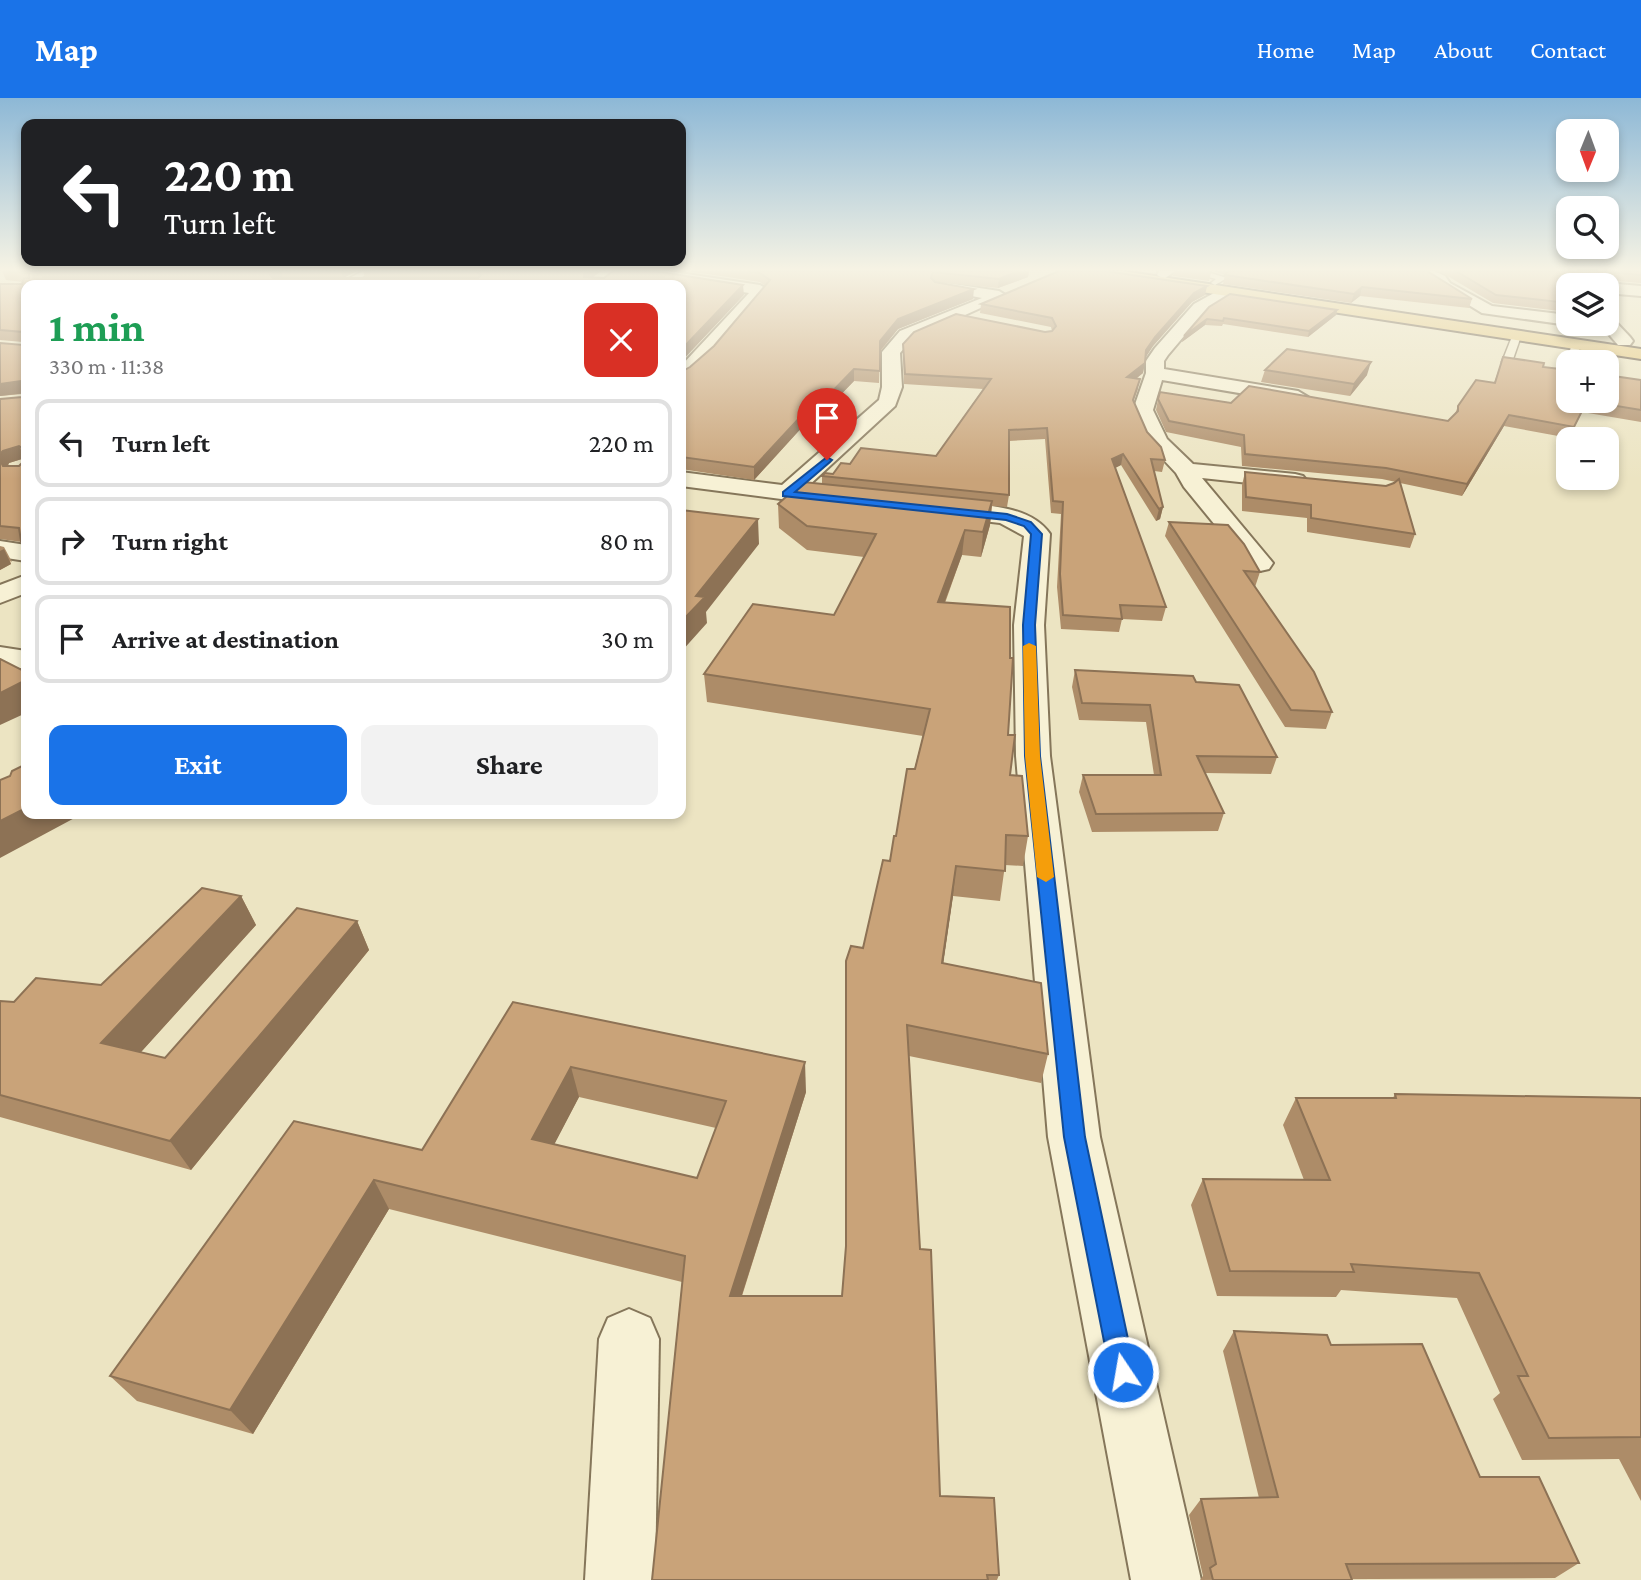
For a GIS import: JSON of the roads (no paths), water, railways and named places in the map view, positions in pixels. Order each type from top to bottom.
[{"type":"highway","points":[[1543,340],[1641,354]]},
{"type":"highway","points":[[1611,340],[1633,343]]},
{"type":"street","points":[[686,371],[715,340]]},
{"type":"street","points":[[786,494],[888,402],[892,387],[891,352],[901,340]]},
{"type":"street","points":[[1171,340],[1155,361],[1155,373],[1143,410],[1158,442],[1186,470],[1192,482],[1260,564]]},
{"type":"street","points":[[1155,373],[1321,401]]},
{"type":"street","points":[[1186,470],[1313,482]]},
{"type":"street","points":[[686,481],[869,503]]},
{"type":"street","points":[[911,507],[1007,517],[1028,524],[1037,534],[1029,625],[1032,756],[1074,1137],[1166,1580]]},
{"type":"street","points":[[0,548],[21,552]]},
{"type":"street","points":[[0,595],[21,585]]},
{"type":"street","points":[[0,656],[21,659]]},
{"type":"street","points":[[620,1580],[629,1339]]},
{"type":"lane","points":[[1507,362],[1515,340]]},
{"type":"lane","points":[[1574,350],[1575,345]]}]
